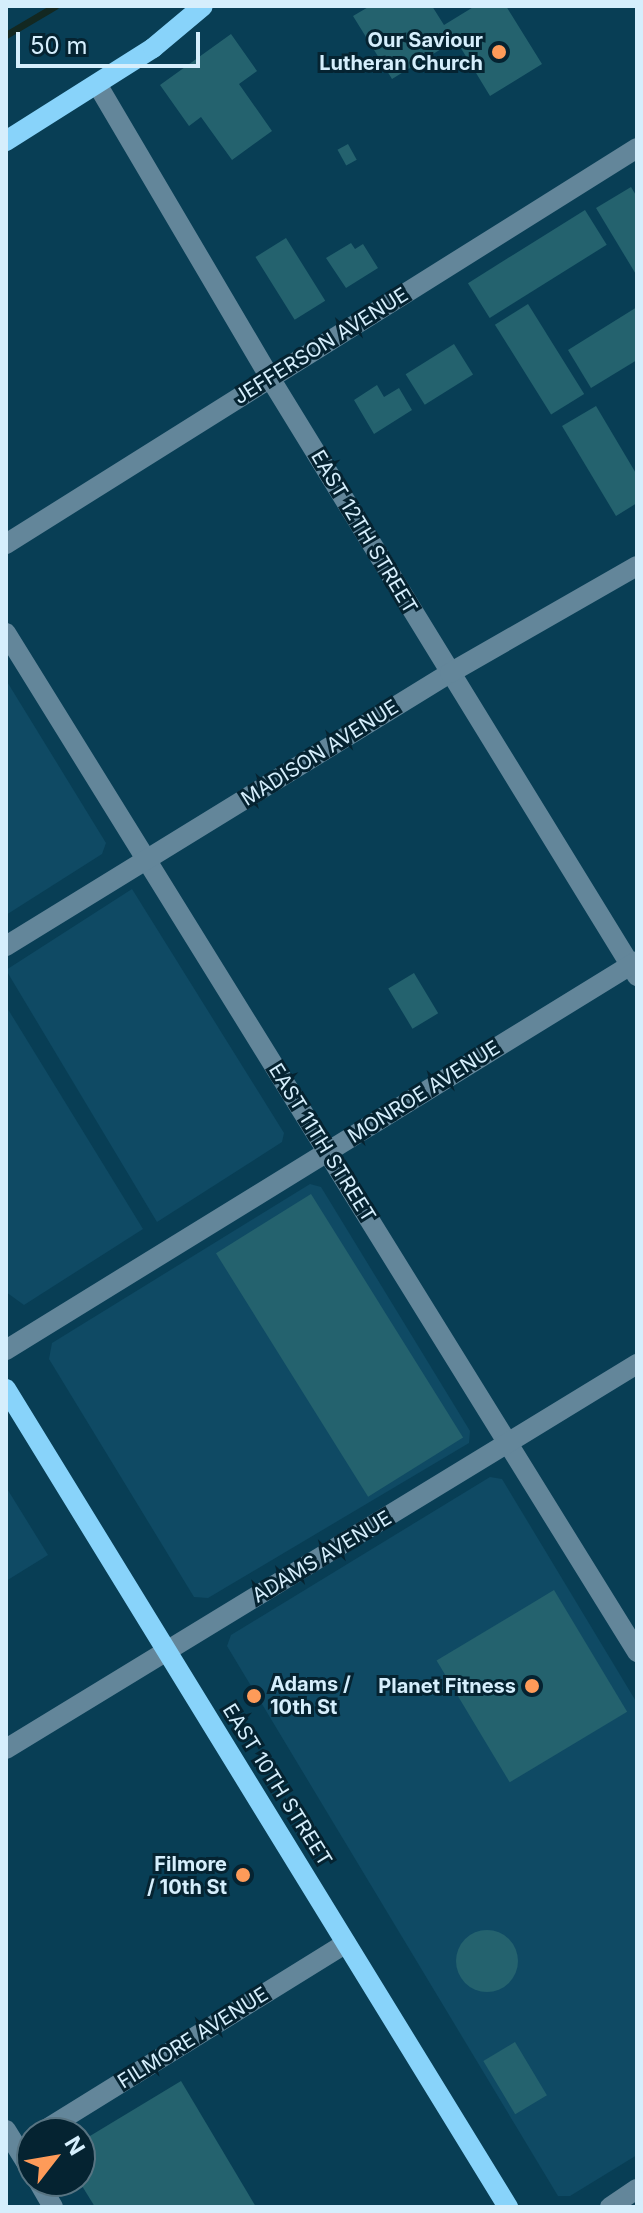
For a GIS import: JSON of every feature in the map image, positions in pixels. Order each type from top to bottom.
[{"type":"main road","points":[[6,141],[153,48],[203,6]]},
{"type":"main road","name":"EAST 10TH STREET","points":[[6,1389],[508,2207]]},
{"type":"street","name":"EAST 12TH STREET","points":[[97,84],[270,378],[635,967]]},
{"type":"street","name":"JEFFERSON AVENUE","points":[[6,544],[637,148]]},
{"type":"street","name":"MADISON AVENUE","points":[[6,946],[450,673],[637,566]]},
{"type":"street","name":"EAST 11TH STREET","points":[[6,633],[637,1652]]},
{"type":"street","name":"MONROE AVENUE","points":[[6,1350],[327,1151],[635,967]]},
{"type":"street","name":"ADAMS AVENUE","points":[[6,1749],[637,1364]]},
{"type":"street","name":"FILMORE AVENUE","points":[[66,2117],[346,1943]]},
{"type":"street","points":[[610,2207],[637,2189]]},
{"type":"shaded area","points":[[6,680],[106,843],[102,854],[6,915]]},
{"type":"shaded area","points":[[132,889],[284,1133],[282,1142],[157,1222],[6,970]]},
{"type":"shaded area","points":[[6,1006],[143,1229],[24,1305],[6,1292]]},
{"type":"shaded area","points":[[310,1184],[321,1187],[470,1431],[469,1443],[208,1598],[194,1597],[49,1359],[52,1343]]},
{"type":"shaded area","points":[[490,1477],[502,1479],[637,1703],[637,2155],[570,2196],[558,2196],[227,1646],[231,1635]]},
{"type":"shaded area","points":[[6,1487],[48,1555],[6,1581]]},
{"type":"building","name":"Our Saviour Lutheran Church","points":[[370,6],[432,6],[444,25],[475,6],[506,6],[542,64],[490,96],[456,40],[392,79],[353,16]]},
{"type":"building","points":[[231,34],[257,71],[239,84],[272,131],[232,160],[201,117],[189,126],[160,85]]},
{"type":"building","points":[[348,144],[357,160],[346,166],[338,150]]},
{"type":"building","points":[[631,187],[637,197],[637,276],[596,208]]},
{"type":"building","points":[[585,210],[607,245],[490,318],[468,283]]},
{"type":"building","points":[[286,238],[325,301],[295,320],[255,257]]},
{"type":"building","points":[[351,243],[355,249],[363,244],[378,268],[346,288],[326,258]]},
{"type":"building","points":[[528,304],[584,394],[551,415],[495,325]]},
{"type":"building","points":[[637,307],[637,360],[591,388],[568,350]]},
{"type":"building","points":[[454,344],[473,375],[425,405],[406,374]]},
{"type":"building","points":[[377,385],[384,397],[399,388],[412,410],[374,434],[354,400]]},
{"type":"building","points":[[596,406],[637,475],[637,503],[616,516],[562,426]]},
{"type":"building","points":[[414,973],[438,1013],[412,1029],[388,988]]},
{"type":"building","points":[[311,1194],[463,1437],[368,1497],[216,1253]]},
{"type":"building","name":"Planet Fitness","points":[[554,1590],[627,1712],[510,1782],[437,1661]]},
{"type":"building","points":[[481,1930],[493,1930],[509,1939],[516,1949],[516,1973],[509,1983],[493,1992],[481,1992],[461,1978],[456,1967],[456,1955],[470,1935]]},
{"type":"building","points":[[515,2042],[547,2095],[515,2114],[483,2061]]},
{"type":"building","points":[[181,2081],[256,2207],[95,2207],[89,2197],[96,2197],[96,2132]]},
{"type":"waterway","points":[[6,35],[55,6]]},
{"type":"place","name":"Our Saviour Lutheran Church","points":[[499,52]]},
{"type":"place","name":"Planet Fitness","points":[[532,1686]]},
{"type":"place","name":"Adams / 10th St","points":[[254,1696]]},
{"type":"place","name":"Filmore / 10th St","points":[[243,1875]]}]
